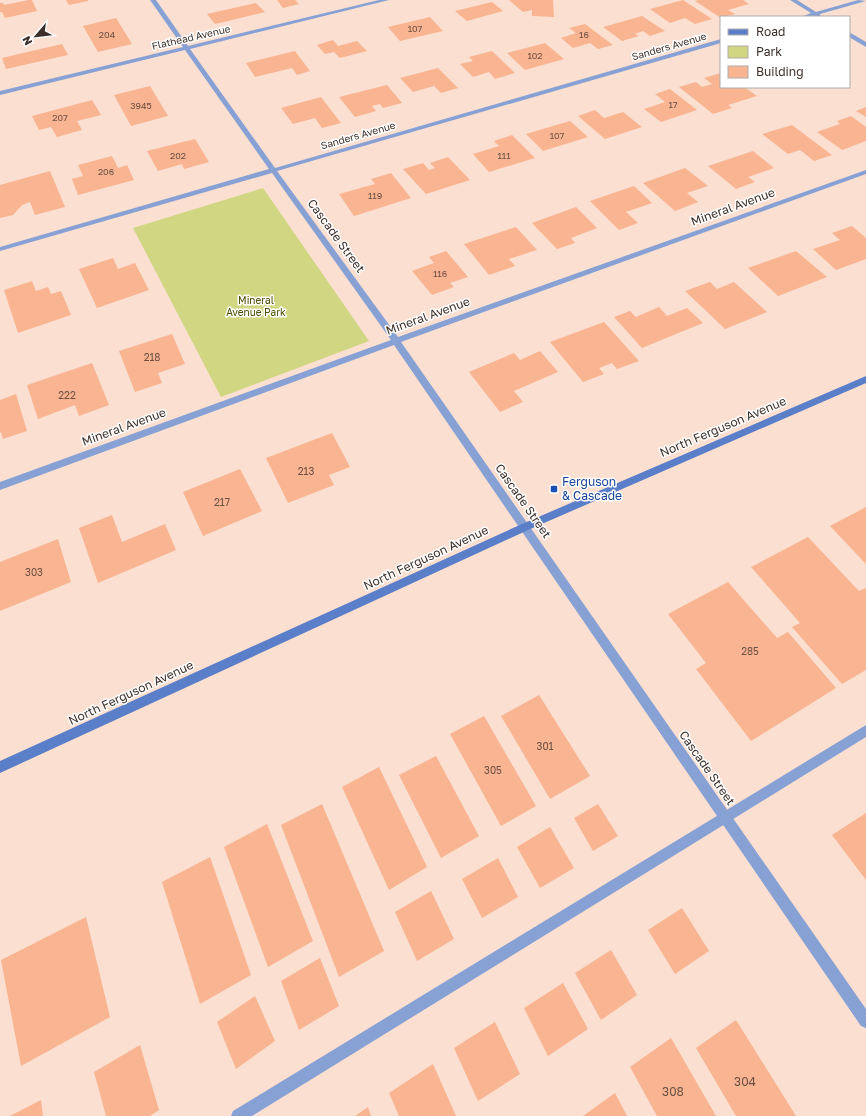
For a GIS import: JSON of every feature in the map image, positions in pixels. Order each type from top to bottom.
[{"type":"street","name":"Cascade Street","points":[[153,0],[273,170],[396,340],[866,1021]]},
{"type":"street","name":"Flathead Avenue","points":[[0,93],[386,0]]},
{"type":"street","points":[[793,0],[818,15],[864,0]]},
{"type":"street","points":[[850,35],[866,44]]},
{"type":"street","name":"Sanders Avenue","points":[[0,249],[720,41]]},
{"type":"street","name":"Mineral Avenue","points":[[0,486],[396,340],[866,172]]},
{"type":"street","name":"North Ferguson Avenue","points":[[0,767],[525,527],[866,379]]},
{"type":"street","points":[[238,1116],[866,731]]},
{"type":"green space","name":"Mineral Avenue Park","points":[[263,188],[369,341],[221,397],[133,228]]},
{"type":"building","points":[[32,0],[37,11],[5,18],[2,12],[0,12],[0,3],[3,3],[4,5]]},
{"type":"building","points":[[66,0],[88,0],[88,1],[69,5]]},
{"type":"building","points":[[277,0],[295,0],[299,4],[283,8]]},
{"type":"building","points":[[509,0],[553,0],[554,17],[532,16],[532,10],[523,12]]},
{"type":"building","points":[[683,0],[712,19],[695,24],[685,18],[670,23],[650,9]]},
{"type":"building","points":[[743,0],[749,4],[728,10],[735,14],[720,16],[720,17],[695,1]]},
{"type":"building","points":[[492,2],[503,11],[467,21],[455,11]]},
{"type":"building","points":[[256,3],[265,12],[215,24],[207,14]]},
{"type":"building","points":[[642,16],[665,31],[650,36],[643,31],[635,34],[639,36],[622,41],[603,27]]},
{"type":"building","points":[[430,17],[443,31],[400,41],[388,27]]},
{"type":"building","points":[[116,18],[132,44],[98,52],[83,26]]},
{"type":"building","points":[[585,24],[613,45],[598,49],[590,43],[573,48],[561,38],[576,33],[569,28]]},
{"type":"building","points":[[333,40],[338,46],[357,41],[367,51],[340,58],[334,52],[325,54],[317,45]]},
{"type":"building","points":[[545,43],[564,59],[525,70],[507,53]]},
{"type":"building","points":[[62,44],[68,55],[6,69],[2,58]]},
{"type":"building","points":[[295,51],[310,71],[297,75],[292,68],[255,77],[246,63]]},
{"type":"building","points":[[492,51],[515,73],[495,79],[489,72],[473,77],[460,64],[473,61],[469,57]]},
{"type":"building","points":[[438,68],[458,88],[441,93],[434,86],[413,92],[400,78]]},
{"type":"building","points":[[720,73],[720,88],[745,88],[757,96],[728,105],[732,108],[713,114],[679,87],[696,82],[702,87],[712,84],[704,78]]},
{"type":"building","points":[[387,85],[402,103],[383,108],[380,104],[372,106],[376,111],[355,117],[339,97]]},
{"type":"building","points":[[150,86],[168,116],[131,126],[114,95]]},
{"type":"building","points":[[670,89],[697,110],[661,122],[644,109],[665,102],[655,94]]},
{"type":"building","points":[[321,97],[341,123],[322,128],[315,118],[293,124],[281,108]]},
{"type":"building","points":[[92,100],[101,115],[77,121],[82,130],[57,137],[51,127],[39,130],[32,116]]},
{"type":"building","points":[[866,107],[866,117],[856,111]]},
{"type":"building","points":[[595,110],[604,118],[623,112],[642,127],[605,139],[578,116]]},
{"type":"building","points":[[851,116],[866,127],[866,141],[842,150],[817,132],[840,124],[837,121]]},
{"type":"building","points":[[570,121],[588,137],[543,151],[526,134]]},
{"type":"building","points":[[792,125],[832,155],[814,161],[800,150],[788,154],[762,134]]},
{"type":"building","points":[[512,135],[535,158],[489,172],[473,154],[499,146],[494,141]]},
{"type":"building","points":[[195,139],[209,162],[184,169],[182,164],[158,171],[147,151]]},
{"type":"building","points":[[753,151],[774,168],[748,177],[755,182],[736,189],[708,166]]},
{"type":"building","points":[[112,156],[118,168],[127,165],[134,180],[78,195],[72,179],[83,176],[78,165]]},
{"type":"building","points":[[448,157],[470,180],[426,194],[403,169],[423,163],[429,170],[435,168],[430,163]]},
{"type":"building","points":[[685,168],[708,186],[687,193],[698,202],[675,211],[643,183]]},
{"type":"building","points":[[50,171],[65,207],[35,215],[30,202],[22,205],[13,215],[0,218],[0,185]]},
{"type":"building","points":[[391,173],[411,198],[354,216],[339,194],[375,184],[371,179]]},
{"type":"building","points":[[634,186],[652,203],[626,212],[638,223],[619,230],[590,201]]},
{"type":"building","points":[[576,207],[597,228],[571,238],[575,243],[557,249],[532,223]]},
{"type":"building","points":[[852,226],[866,238],[866,259],[836,270],[813,249],[840,240],[832,233]]},
{"type":"building","points":[[516,227],[537,250],[509,259],[515,266],[489,275],[464,244]]},
{"type":"building","points":[[446,251],[468,277],[450,283],[454,287],[432,295],[412,271],[434,263],[429,257]]},
{"type":"building","points":[[796,251],[827,277],[778,296],[748,268]]},
{"type":"building","points":[[113,258],[118,269],[135,263],[149,290],[97,308],[79,269]]},
{"type":"building","points":[[32,281],[36,291],[48,287],[51,294],[61,291],[71,315],[18,333],[4,290]]},
{"type":"building","points":[[710,282],[717,289],[734,282],[767,312],[725,329],[685,291]]},
{"type":"building","points":[[659,307],[667,316],[687,308],[703,323],[642,348],[614,317],[630,311],[636,317]]},
{"type":"building","points":[[604,322],[639,361],[617,369],[612,363],[599,368],[604,374],[583,382],[550,342]]},
{"type":"building","points":[[172,334],[185,364],[158,373],[162,383],[135,392],[119,351]]},
{"type":"building","points":[[540,351],[558,372],[514,391],[523,402],[500,412],[469,372],[514,353],[520,360]]},
{"type":"building","points":[[92,363],[109,405],[79,416],[75,405],[38,419],[27,385]]},
{"type":"building","points":[[16,394],[27,431],[3,439],[1,432],[0,433],[0,400]]},
{"type":"building","points":[[332,433],[350,467],[329,475],[334,485],[288,503],[266,458]]},
{"type":"building","points":[[240,469],[262,511],[203,536],[183,492]]},
{"type":"building","points":[[866,507],[866,564],[830,526]]},
{"type":"building","points":[[112,515],[122,542],[165,524],[176,550],[98,583],[79,528]]},
{"type":"building","points":[[808,537],[859,591],[866,588],[866,670],[842,684],[792,627],[800,623],[751,567]]},
{"type":"building","points":[[58,539],[71,582],[0,611],[0,562]]},
{"type":"building","points":[[728,582],[777,638],[788,632],[836,688],[751,741],[696,669],[706,663],[668,614]]},
{"type":"building","points":[[539,695],[590,776],[550,799],[501,716]]},
{"type":"building","points":[[484,716],[536,806],[501,826],[450,734]]},
{"type":"building","points":[[436,756],[479,836],[441,858],[399,775]]},
{"type":"building","points":[[379,767],[427,867],[389,890],[342,787]]},
{"type":"building","points":[[322,804],[384,951],[339,977],[281,825]]},
{"type":"building","points":[[598,804],[618,836],[593,851],[574,818]]},
{"type":"building","points":[[866,813],[866,880],[832,835]]},
{"type":"building","points":[[267,824],[313,941],[268,967],[224,847]]},
{"type":"building","points":[[550,827],[574,868],[540,888],[517,847]]},
{"type":"building","points":[[210,857],[251,975],[200,1004],[162,882]]},
{"type":"building","points":[[498,858],[518,897],[482,918],[462,879]]},
{"type":"building","points":[[431,891],[454,939],[417,961],[395,912]]},
{"type":"building","points":[[682,908],[709,951],[675,974],[648,930]]},
{"type":"building","points":[[86,917],[110,1017],[21,1066],[1,960]]},
{"type":"building","points":[[611,950],[637,995],[601,1020],[575,973]]},
{"type":"building","points":[[320,958],[339,1006],[299,1030],[281,981]]},
{"type":"building","points":[[563,983],[588,1029],[548,1056],[524,1008]]},
{"type":"building","points":[[255,996],[275,1041],[236,1069],[217,1022]]},
{"type":"building","points":[[736,1020],[796,1116],[736,1116],[696,1048]]},
{"type":"building","points":[[495,1022],[520,1074],[478,1101],[454,1048]]},
{"type":"building","points":[[671,1038],[716,1116],[657,1116],[630,1067]]},
{"type":"building","points":[[140,1045],[159,1110],[150,1116],[106,1116],[94,1072]]},
{"type":"building","points":[[433,1064],[456,1116],[399,1116],[389,1093]]},
{"type":"building","points":[[615,1093],[627,1116],[583,1116]]},
{"type":"building","points":[[41,1100],[43,1116],[10,1116]]},
{"type":"building","points":[[368,1107],[371,1116],[355,1116]]},
{"type":"place","name":"Ferguson & Cascade","points":[[554,489]]}]
